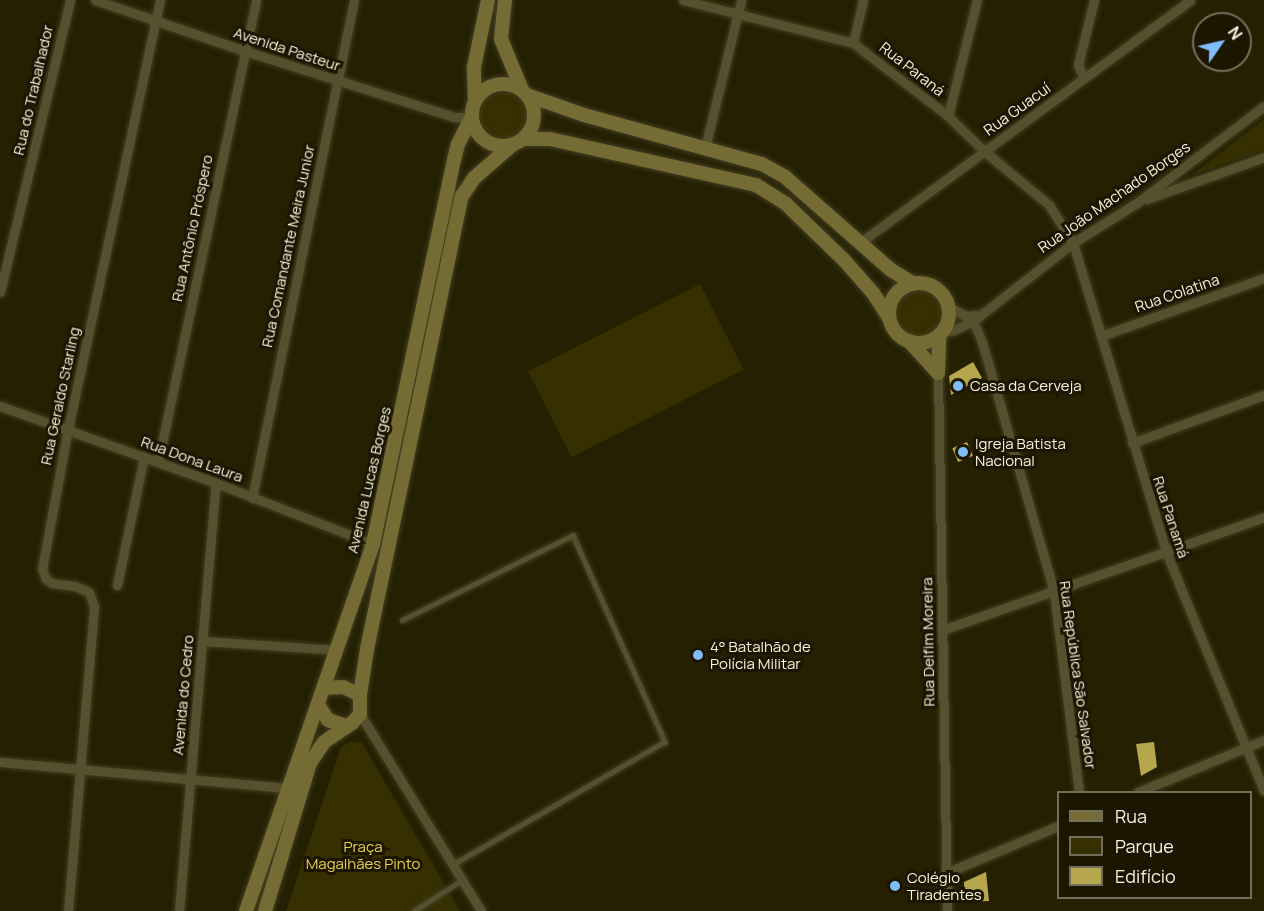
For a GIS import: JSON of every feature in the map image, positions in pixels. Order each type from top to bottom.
[{"type":"street","name":"Rua do Trabalhador","points":[[0,292],[70,0]]},
{"type":"street","name":"Avenida Pasteur","points":[[95,0],[338,81],[454,117],[472,117]]},
{"type":"street","name":"Rua Geraldo Starling","points":[[68,911],[92,598],[83,588],[52,583],[46,579],[42,569],[68,429],[160,0]]},
{"type":"street","name":"Rua Antônio Próspero","points":[[158,462],[256,0]]},
{"type":"street","name":"Rua Comandante Meira Junior","points":[[252,498],[354,0]]},
{"type":"street","points":[[488,0],[474,67],[475,102],[472,117],[479,134],[490,143],[550,139],[756,185],[786,204],[845,261],[873,293],[896,332],[909,341],[938,373]]},
{"type":"street","points":[[504,0],[501,39],[524,92],[533,105],[534,117],[531,129],[518,142]]},
{"type":"street","name":"Rua Paraná","points":[[683,0],[853,43],[948,116],[984,151],[1049,205],[1073,243]]},
{"type":"street","points":[[705,148],[741,0]]},
{"type":"street","points":[[853,43],[864,0]]},
{"type":"street","points":[[948,116],[977,0]]},
{"type":"street","points":[[1083,78],[1078,65],[1094,0]]},
{"type":"street","name":"Rua Guacuí","points":[[861,242],[1190,0]]},
{"type":"street","points":[[475,102],[490,87],[501,84],[584,115],[762,164],[784,176],[891,270],[913,283],[931,285],[939,291],[948,306],[958,314],[975,317]]},
{"type":"street","name":"Rua João Machado Borges","points":[[941,333],[954,330],[975,317],[1073,243],[1138,202],[1264,106]]},
{"type":"street","name":"Avenida Lucas Borges","points":[[246,911],[374,544],[454,160],[458,144],[472,117]]},
{"type":"street","name":"Avenida Lucas Borges","points":[[360,714],[360,695],[367,649],[458,210],[467,186],[474,178],[518,142]]},
{"type":"street","points":[[1138,202],[1264,158]]},
{"type":"street","name":"Rua Panamá","points":[[1073,243],[1166,552],[1264,791]]},
{"type":"street","name":"Rua Colatina","points":[[1101,336],[1264,278]]},
{"type":"street","points":[[889,318],[889,309],[897,292],[913,283]]},
{"type":"street","points":[[909,341],[925,342],[941,333],[947,324],[948,306]]},
{"type":"street","name":"Rua República São Salvador","points":[[975,317],[1054,592],[1079,791]]},
{"type":"street","points":[[938,373],[941,333]]},
{"type":"street","name":"Rua Delfim Moreira","points":[[938,373],[947,911]]},
{"type":"street","points":[[1132,443],[1264,395]]},
{"type":"street","name":"Rua Dona Laura","points":[[0,406],[216,483],[374,544]]},
{"type":"street","points":[[117,585],[144,457]]},
{"type":"street","name":"Avenida do Cedro","points":[[179,911],[216,483]]},
{"type":"street","points":[[942,630],[1264,517]]},
{"type":"street","points":[[203,641],[338,650]]},
{"type":"street","points":[[324,688],[343,687],[360,695]]},
{"type":"street","points":[[318,705],[328,720],[347,726]]},
{"type":"street","points":[[265,911],[310,763],[324,742],[360,714],[481,911]]},
{"type":"street","points":[[1140,791],[1264,740]]},
{"type":"street","points":[[0,762],[288,788]]},
{"type":"street","points":[[946,873],[1057,827]]},
{"type":"lane","points":[[402,620],[573,535],[665,742],[453,866]]},
{"type":"lane","points":[[414,911],[462,880]]},
{"type":"green space","points":[[503,92],[519,99],[526,115],[519,131],[503,138],[487,131],[480,115],[487,99]]},
{"type":"green space","points":[[1264,119],[1264,150],[1192,175]]},
{"type":"green space","points":[[700,284],[744,370],[572,457],[528,372]]},
{"type":"green space","points":[[919,288],[937,295],[944,313],[937,331],[919,338],[901,331],[894,313],[901,295]]},
{"type":"green space","name":"Praça Magalhães Pinto","points":[[351,741],[362,743],[460,911],[286,911],[341,747]]},
{"type":"building","name":"Casa da Cerveja","points":[[973,362],[982,378],[951,395],[949,376]]},
{"type":"building","name":"Igreja Batista Nacional","points":[[967,442],[973,456],[958,462],[952,448]]},
{"type":"building","points":[[1154,742],[1157,767],[1141,776],[1136,744]]},
{"type":"building","points":[[986,872],[989,901],[965,902],[964,882]]},
{"type":"place","name":"Casa da Cerveja","points":[[958,386]]},
{"type":"place","name":"Igreja Batista Nacional","points":[[963,452]]},
{"type":"place","name":"4° Batalhão de Polícia Militar","points":[[698,655]]},
{"type":"place","name":"Colégio Tiradentes","points":[[895,886]]}]
